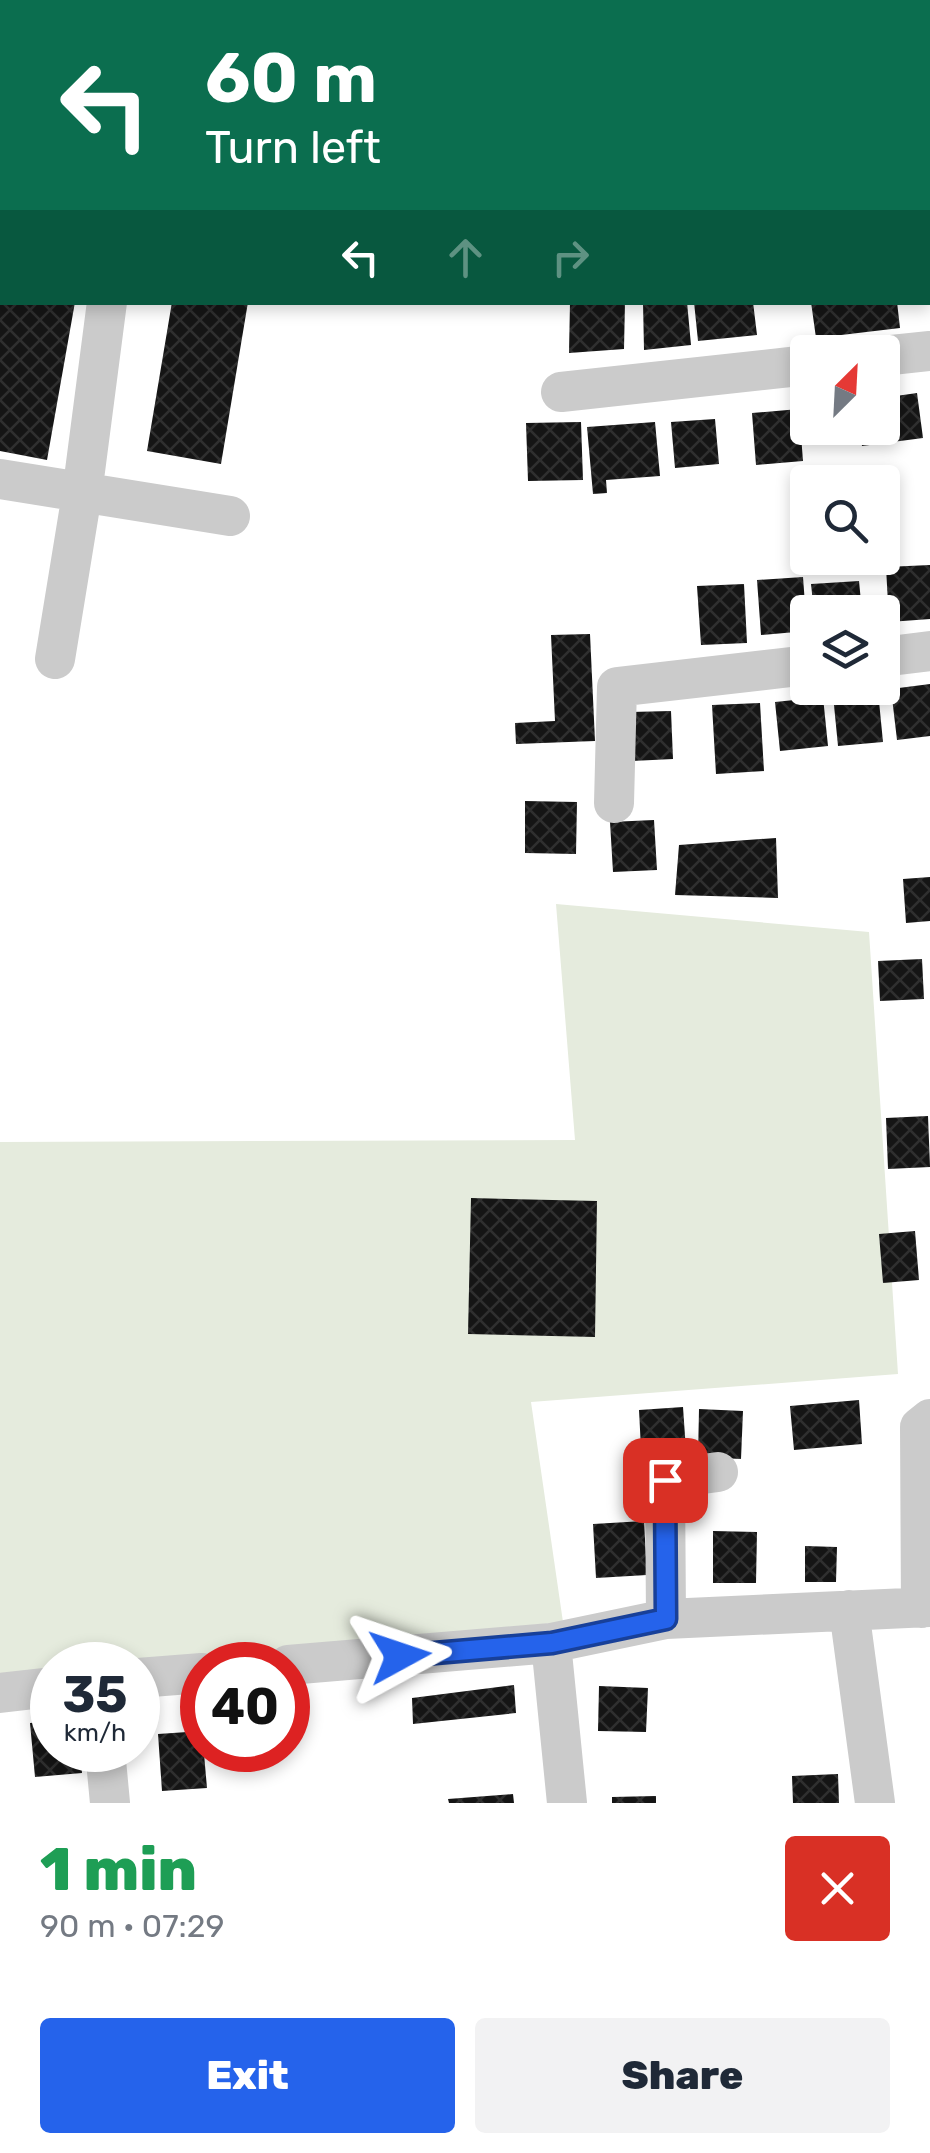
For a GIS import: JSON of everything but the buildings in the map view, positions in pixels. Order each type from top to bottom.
[{"type":"street","points":[[54,659],[82,494],[107,305]]},
{"type":"street","points":[[900,354],[930,351]]},
{"type":"street","points":[[561,392],[790,367]]},
{"type":"street","points":[[0,479],[230,516]]},
{"type":"street","points":[[900,655],[930,651]]},
{"type":"street","points":[[614,803],[617,687],[790,667]]},
{"type":"street","points":[[310,1663],[552,1643],[666,1619],[926,1607],[920,1427],[930,1420]]},
{"type":"street","points":[[666,1619],[665,1480],[718,1472]]},
{"type":"street","points":[[849,1610],[875,1803]]},
{"type":"street","points":[[552,1643],[566,1803]]},
{"type":"street","points":[[0,1693],[30,1690]]},
{"type":"street","points":[[106,1772],[110,1803]]},
{"type":"shaded area","points":[[556,904],[869,932],[898,1374],[531,1402],[563,1622],[310,1648],[310,1642],[180,1642],[180,1661],[160,1663],[160,1642],[30,1642],[30,1676],[0,1679],[0,1142],[575,1140]]},
{"type":"route","points":[[400,1656],[552,1643],[666,1619],[665,1480]]}]
